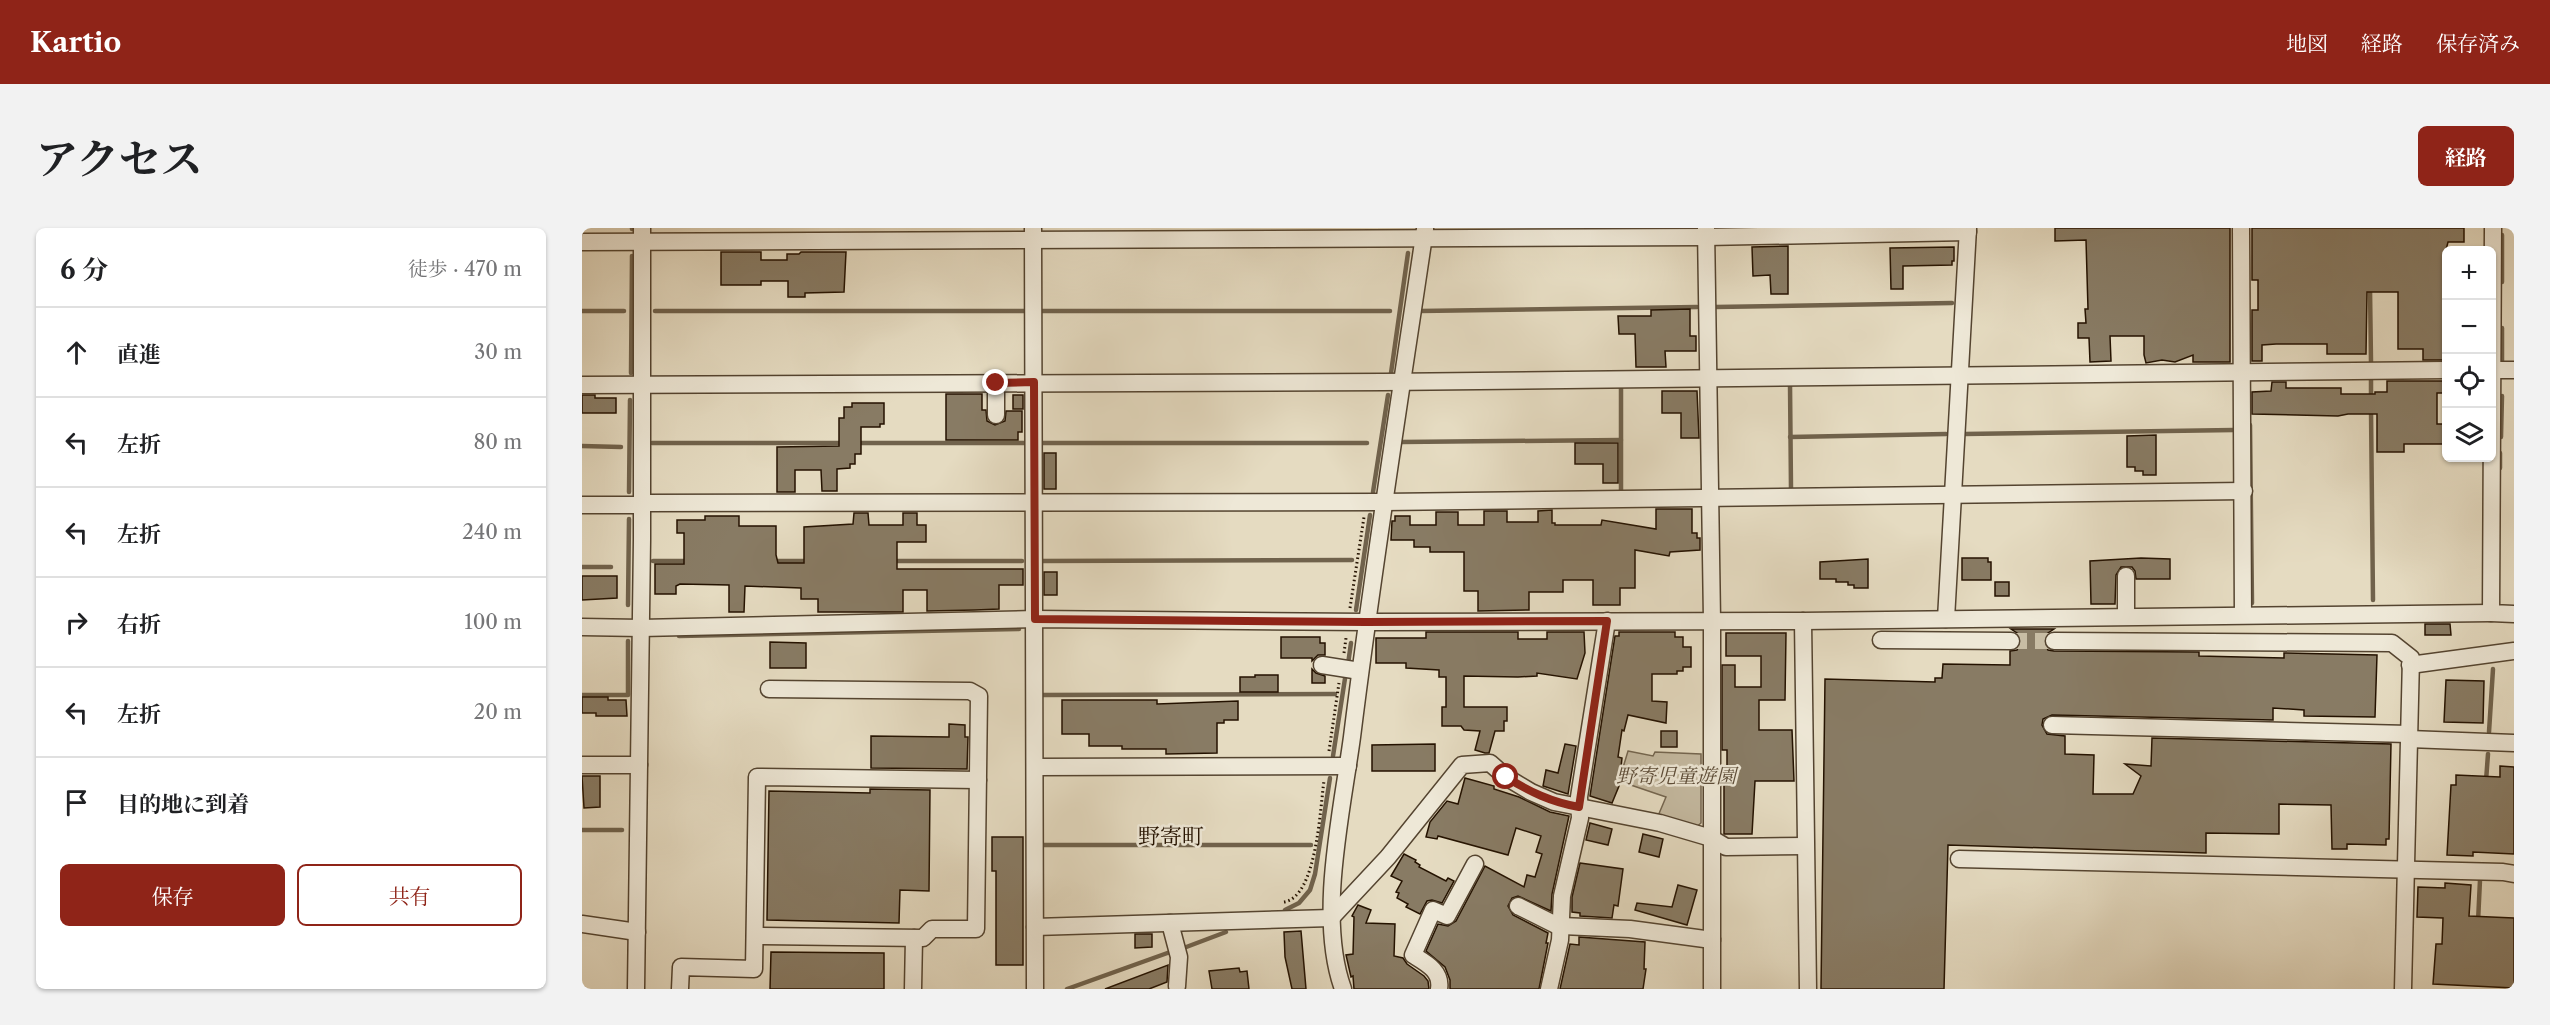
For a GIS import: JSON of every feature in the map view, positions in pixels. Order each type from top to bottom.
[{"type":"street","points":[[2241,228],[2243,615]]},
{"type":"street","points":[[2492,354],[2493,228]]},
{"type":"street","points":[[582,242],[642,235],[1968,230],[1946,619]]},
{"type":"street","points":[[1706,232],[1712,620],[1712,989]]},
{"type":"street","points":[[1343,989],[1337,973],[1331,918],[1336,846],[1348,766],[1349,669],[1366,622],[1424,233]]},
{"type":"street","points":[[1033,234],[1035,989]]},
{"type":"street","points":[[636,989],[642,504],[642,235]]},
{"type":"street","points":[[582,385],[1402,382],[2442,370]]},
{"type":"street","points":[[2496,370],[2514,370]]},
{"type":"street","points":[[996,383],[996,415]]},
{"type":"street","points":[[2491,613],[2492,408]]},
{"type":"street","points":[[582,506],[1384,502],[2244,491]]},
{"type":"street","points":[[2126,576],[2126,616]]},
{"type":"street","points":[[582,627],[640,628],[1035,619],[1348,622],[1803,621],[2126,616],[2514,614]]},
{"type":"street","points":[[1549,989],[1562,927],[1562,896],[1580,818],[1579,807],[1607,621]]},
{"type":"street","points":[[1803,621],[1808,989]]},
{"type":"street","points":[[1881,640],[2011,641]]},
{"type":"street","points":[[2054,641],[2392,643],[2410,658],[2403,989]]},
{"type":"street","points":[[2410,665],[2514,651]]},
{"type":"street","points":[[1322,664],[1349,669]]},
{"type":"street","points":[[755,936],[923,938],[932,929],[976,930],[979,696],[970,691],[769,689]]},
{"type":"street","points":[[2052,725],[2409,736],[2514,743]]},
{"type":"street","points":[[1035,927],[1331,918],[1388,857],[1462,765],[1490,763],[1506,777],[1554,802],[1660,823],[1711,838],[1726,847],[1805,846]]},
{"type":"street","points":[[582,765],[639,765]]},
{"type":"street","points":[[1035,767],[1348,766]]},
{"type":"street","points":[[680,989],[681,968],[754,969],[757,777],[978,780]]},
{"type":"street","points":[[1959,859],[2514,874]]},
{"type":"street","points":[[1439,989],[1439,976],[1434,968],[1413,955],[1433,910],[1448,916],[1475,864]]},
{"type":"street","points":[[1518,906],[1562,927],[1630,929],[1712,940]]},
{"type":"street","points":[[1170,923],[1177,950],[1177,986]]},
{"type":"street","points":[[582,924],[637,932]]},
{"type":"street","points":[[913,989],[914,938]]},
{"type":"path","points":[[1275,920],[1275,903],[1290,901],[1301,892],[1311,869],[1327,766],[1349,669],[1348,622],[1366,502]]},
{"type":"green space","name":"野寄児童遊園","points":[[1628,751],[1653,756],[1655,752],[1701,754],[1701,823],[1695,828],[1658,816],[1666,797],[1619,781]]},
{"type":"building","points":[[2055,228],[2230,228],[2230,362],[2193,362],[2193,355],[2175,362],[2162,360],[2146,363],[2144,336],[2110,336],[2111,361],[2090,362],[2089,338],[2078,338],[2078,323],[2086,323],[2085,309],[2088,309],[2086,240],[2055,241]]},
{"type":"building","points":[[2252,228],[2464,228],[2464,242],[2448,242],[2447,246],[2442,246],[2442,360],[2423,360],[2423,349],[2398,349],[2398,292],[2367,292],[2366,354],[2327,354],[2327,344],[2276,344],[2262,345],[2262,361],[2252,361],[2252,310],[2258,310],[2258,280],[2252,280]]},
{"type":"building","points":[[1788,246],[1788,294],[1771,294],[1770,275],[1753,276],[1752,247]]},
{"type":"building","points":[[1954,247],[1952,265],[1903,266],[1903,289],[1891,289],[1890,248]]},
{"type":"building","points":[[721,252],[761,252],[761,260],[787,260],[787,254],[801,252],[846,252],[844,292],[805,293],[805,297],[788,297],[788,281],[761,281],[761,285],[721,285]]},
{"type":"building","points":[[1690,309],[1690,336],[1696,336],[1696,351],[1665,351],[1666,367],[1636,367],[1635,334],[1619,334],[1618,316],[1651,316],[1651,310]]},
{"type":"building","points":[[2387,381],[2442,381],[2442,393],[2437,393],[2437,424],[2442,424],[2442,444],[2404,444],[2404,452],[2377,452],[2377,414],[2338,416],[2252,414],[2252,392],[2271,391],[2272,382],[2286,382],[2286,388],[2341,388],[2341,394],[2375,394],[2375,392],[2387,392]]},
{"type":"building","points":[[1662,391],[1697,391],[1699,438],[1681,438],[1681,413],[1662,413]]},
{"type":"building","points":[[946,394],[982,394],[982,410],[986,410],[987,421],[995,425],[1005,421],[1006,411],[1022,411],[1022,432],[1018,432],[1018,440],[946,440]]},
{"type":"building","points":[[582,395],[595,395],[595,398],[616,398],[616,413],[582,413]]},
{"type":"building","points":[[1013,395],[1023,395],[1023,409],[1013,409]]},
{"type":"building","points":[[852,403],[884,403],[884,424],[880,424],[880,427],[861,427],[861,454],[855,454],[855,464],[850,464],[850,468],[837,469],[837,491],[822,491],[821,470],[795,470],[795,492],[777,492],[777,447],[839,446],[839,418],[844,418],[844,407],[852,407]]},
{"type":"building","points":[[2156,435],[2156,475],[2143,475],[2143,471],[2135,471],[2135,467],[2127,467],[2127,436]]},
{"type":"building","points":[[1575,443],[1618,443],[1618,483],[1603,483],[1603,464],[1575,464]]},
{"type":"building","points":[[1044,453],[1056,453],[1056,489],[1044,489]]},
{"type":"building","points":[[1656,509],[1692,509],[1692,533],[1697,533],[1697,538],[1700,538],[1700,550],[1670,552],[1669,556],[1635,550],[1635,588],[1620,588],[1620,605],[1593,605],[1593,580],[1563,580],[1563,592],[1529,592],[1529,610],[1478,611],[1478,591],[1464,591],[1464,552],[1430,552],[1430,547],[1414,547],[1414,540],[1391,540],[1392,521],[1395,521],[1395,516],[1410,516],[1410,525],[1436,525],[1436,512],[1458,512],[1458,525],[1484,525],[1484,511],[1507,511],[1507,522],[1538,522],[1538,511],[1552,510],[1552,523],[1555,525],[1601,525],[1602,520],[1656,529]]},
{"type":"building","points":[[854,513],[868,513],[869,525],[903,525],[903,513],[917,513],[917,525],[926,525],[926,542],[897,542],[897,569],[1023,569],[1023,585],[999,585],[999,609],[927,611],[927,590],[903,590],[903,612],[818,612],[818,599],[801,599],[801,588],[745,586],[744,612],[729,612],[729,585],[680,584],[676,586],[676,594],[655,594],[655,564],[684,564],[684,533],[677,533],[677,520],[705,520],[705,516],[739,516],[739,526],[776,526],[778,563],[804,563],[804,527],[853,524]]},
{"type":"building","points":[[1962,558],[1988,558],[1988,562],[1991,562],[1991,580],[1962,580]]},
{"type":"building","points":[[1868,559],[1868,588],[1854,588],[1854,585],[1848,585],[1848,582],[1836,582],[1836,579],[1820,579],[1820,562]]},
{"type":"building","points":[[2170,559],[2170,579],[2136,579],[2132,567],[2121,567],[2116,575],[2115,604],[2091,604],[2090,561]]},
{"type":"building","points":[[1044,572],[1057,572],[1057,595],[1044,595]]},
{"type":"building","points":[[582,576],[617,576],[617,598],[582,600]]},
{"type":"building","points":[[1995,582],[2009,582],[2009,596],[1995,596]]},
{"type":"building","points":[[2425,624],[2450,624],[2451,635],[2425,635]]},
{"type":"building","points":[[2011,629],[2054,629],[2045,635],[2044,642],[2048,650],[2054,651],[2199,652],[2199,656],[2284,658],[2284,653],[2377,655],[2375,717],[2304,716],[2304,710],[2273,708],[2273,720],[2052,715],[2043,719],[2042,725],[2047,734],[2065,736],[2065,754],[2094,755],[2093,794],[2133,794],[2141,776],[2125,764],[2151,766],[2152,738],[2391,744],[2389,839],[2386,839],[2386,845],[2347,844],[2347,849],[2332,849],[2331,805],[2279,804],[2279,834],[2206,833],[2206,853],[1948,845],[1944,989],[1821,989],[1825,679],[1935,682],[1935,678],[1942,678],[1943,664],[2010,665],[2010,651],[2017,650],[2021,642],[2020,635]]},
{"type":"building","points":[[1426,632],[1518,632],[1518,639],[1547,639],[1547,632],[1584,632],[1585,653],[1577,679],[1537,673],[1537,676],[1518,677],[1464,676],[1464,707],[1507,707],[1504,731],[1495,731],[1489,753],[1485,753],[1475,750],[1480,731],[1464,730],[1461,726],[1442,726],[1442,707],[1446,707],[1446,677],[1439,677],[1439,670],[1406,668],[1406,663],[1376,663],[1376,638],[1426,638]]},
{"type":"building","points":[[1619,632],[1675,632],[1675,637],[1683,637],[1683,647],[1691,647],[1691,667],[1683,667],[1683,671],[1677,671],[1677,674],[1652,674],[1652,701],[1667,702],[1666,723],[1628,715],[1624,731],[1622,730],[1618,757],[1622,758],[1619,786],[1612,803],[1590,796],[1615,636],[1619,636]]},
{"type":"building","points":[[1726,633],[1786,633],[1785,700],[1759,700],[1759,730],[1792,730],[1794,781],[1755,781],[1752,834],[1724,834],[1727,750],[1722,750],[1722,665],[1735,665],[1735,687],[1761,687],[1761,656],[1726,656]]},
{"type":"building","points":[[1281,637],[1320,637],[1320,643],[1325,643],[1325,655],[1318,655],[1312,661],[1312,658],[1281,658]]},
{"type":"building","points":[[770,642],[806,643],[806,668],[770,668]]},
{"type":"building","points":[[1312,669],[1325,676],[1325,683],[1312,683]]},
{"type":"building","points":[[1255,675],[1278,675],[1278,692],[1240,692],[1240,677],[1255,677]]},
{"type":"building","points":[[2446,680],[2484,681],[2483,723],[2444,722]]},
{"type":"building","points":[[582,697],[626,700],[627,716],[596,716],[596,713],[582,713]]},
{"type":"building","points":[[1062,700],[1157,700],[1157,704],[1238,701],[1238,720],[1224,720],[1224,723],[1217,723],[1217,753],[1166,754],[1166,749],[1089,746],[1089,734],[1062,734]]},
{"type":"building","points":[[949,724],[965,725],[965,737],[968,737],[967,769],[871,768],[871,736],[949,737]]},
{"type":"building","points":[[1661,731],[1677,731],[1677,747],[1661,747]]},
{"type":"building","points":[[1435,744],[1435,771],[1372,771],[1372,745]]},
{"type":"building","points":[[1565,744],[1576,746],[1568,794],[1543,786],[1546,770],[1558,773]]},
{"type":"building","points":[[2500,766],[2514,767],[2514,854],[2473,852],[2473,856],[2447,855],[2451,785],[2456,785],[2456,775],[2500,777]]},
{"type":"building","points":[[582,776],[600,776],[600,807],[584,808]]},
{"type":"building","points":[[1465,778],[1494,786],[1494,789],[1519,797],[1550,812],[1569,816],[1552,894],[1551,911],[1518,896],[1512,898],[1508,906],[1513,915],[1548,933],[1539,989],[1450,989],[1450,980],[1445,967],[1426,951],[1438,924],[1448,926],[1456,921],[1485,866],[1524,887],[1527,875],[1535,877],[1542,854],[1536,852],[1541,836],[1516,828],[1508,855],[1438,836],[1437,839],[1426,837],[1430,822],[1447,801],[1458,804]]},
{"type":"building","points":[[870,789],[930,790],[929,891],[900,890],[899,923],[767,920],[769,791],[870,793]]},
{"type":"building","points":[[1590,823],[1612,829],[1608,845],[1586,840]]},
{"type":"building","points":[[1643,834],[1663,839],[1659,857],[1639,852]]},
{"type":"building","points":[[992,837],[1023,837],[1023,965],[996,965],[996,871],[992,871]]},
{"type":"building","points":[[1404,854],[1416,860],[1419,867],[1446,881],[1448,878],[1454,881],[1442,903],[1427,901],[1420,914],[1406,907],[1408,904],[1397,898],[1399,893],[1396,892],[1402,881],[1391,876]]},
{"type":"building","points":[[1580,863],[1623,869],[1618,906],[1614,905],[1612,918],[1580,916],[1580,913],[1572,912],[1572,897]]},
{"type":"building","points":[[2445,883],[2471,885],[2469,916],[2514,918],[2514,988],[2433,984],[2436,944],[2442,944],[2443,918],[2417,917],[2418,887],[2445,888]]},
{"type":"building","points":[[1678,885],[1697,890],[1687,925],[1635,910],[1637,903],[1672,907]]},
{"type":"building","points":[[1358,905],[1371,910],[1366,923],[1395,924],[1394,956],[1403,958],[1407,964],[1424,976],[1428,981],[1429,989],[1354,989],[1353,976],[1351,977],[1346,955],[1353,954],[1354,917],[1352,916]]},
{"type":"building","points":[[1301,931],[1306,989],[1292,989],[1285,957],[1284,932]]},
{"type":"building","points":[[1135,934],[1152,934],[1152,947],[1135,948]]},
{"type":"building","points":[[1579,937],[1645,942],[1644,969],[1646,969],[1643,989],[1560,989],[1570,944],[1579,945]]},
{"type":"building","points":[[771,952],[884,953],[884,989],[770,989]]},
{"type":"building","points":[[1168,965],[1167,982],[1149,989],[1105,989]]},
{"type":"building","points":[[1239,968],[1240,972],[1247,971],[1249,989],[1212,989],[1209,971]]},
{"type":"waterway","points":[[2502,235],[2502,282]]},
{"type":"waterway","points":[[1391,373],[1408,253]]},
{"type":"waterway","points":[[631,373],[632,256]]},
{"type":"waterway","points":[[2370,288],[2371,362]]},
{"type":"waterway","points":[[1715,307],[1952,303]]},
{"type":"waterway","points":[[1420,311],[1697,307]]},
{"type":"waterway","points":[[582,311],[624,311]]},
{"type":"waterway","points":[[655,311],[1024,311]]},
{"type":"waterway","points":[[1042,311],[1390,311]]},
{"type":"waterway","points":[[2502,328],[2502,361]]},
{"type":"waterway","points":[[2371,378],[2371,399]]},
{"type":"waterway","points":[[1790,384],[1791,489]]},
{"type":"waterway","points":[[1621,386],[1621,492]]},
{"type":"waterway","points":[[1373,492],[1388,395]]},
{"type":"waterway","points":[[2501,437],[2502,396]]},
{"type":"waterway","points":[[629,492],[630,400]]},
{"type":"waterway","points":[[2371,410],[2373,600]]},
{"type":"waterway","points":[[2250,425],[2252,603]]},
{"type":"waterway","points":[[1964,434],[2234,430]]},
{"type":"waterway","points":[[1790,437],[1946,434]]},
{"type":"waterway","points":[[1401,442],[1621,440]]},
{"type":"waterway","points":[[652,443],[844,443]]},
{"type":"waterway","points":[[855,443],[1024,443]]},
{"type":"waterway","points":[[1042,443],[1367,443]]},
{"type":"waterway","points":[[582,446],[621,447]]},
{"type":"waterway","points":[[2500,453],[2500,468]]},
{"type":"waterway","points":[[1356,610],[1370,515]]},
{"type":"waterway","points":[[628,605],[629,519]]},
{"type":"waterway","points":[[1041,561],[1352,560]]},
{"type":"waterway","points":[[653,561],[689,561]]},
{"type":"waterway","points":[[772,561],[809,561]]},
{"type":"waterway","points":[[892,561],[1022,561]]},
{"type":"waterway","points":[[582,567],[611,567]]},
{"type":"waterway","points":[[679,636],[1019,629]]},
{"type":"waterway","points":[[582,695],[628,695],[628,641]]},
{"type":"waterway","points":[[1348,664],[1351,643]]},
{"type":"waterway","points":[[2489,732],[2493,669]]},
{"type":"waterway","points":[[1333,756],[1346,672]]},
{"type":"waterway","points":[[1043,695],[1335,694]]},
{"type":"waterway","points":[[2486,781],[2488,754]]},
{"type":"waterway","points":[[1285,910],[1299,903],[1310,890],[1315,874],[1330,778]]},
{"type":"waterway","points":[[582,830],[622,830]]},
{"type":"waterway","points":[[1044,845],[1311,845]]},
{"type":"waterway","points":[[2478,922],[2480,880]]},
{"type":"waterway","points":[[1181,949],[1226,932]]},
{"type":"waterway","points":[[1067,989],[1173,951]]},
{"type":"tunnel","points":[[2011,641],[2054,641]]},
{"type":"district","name":"野寄町","points":[[1171,836]]},
{"type":"route","points":[[996,383],[1034,382],[1035,619],[1366,622],[1607,621],[1579,807],[1554,802],[1506,777]]}]
